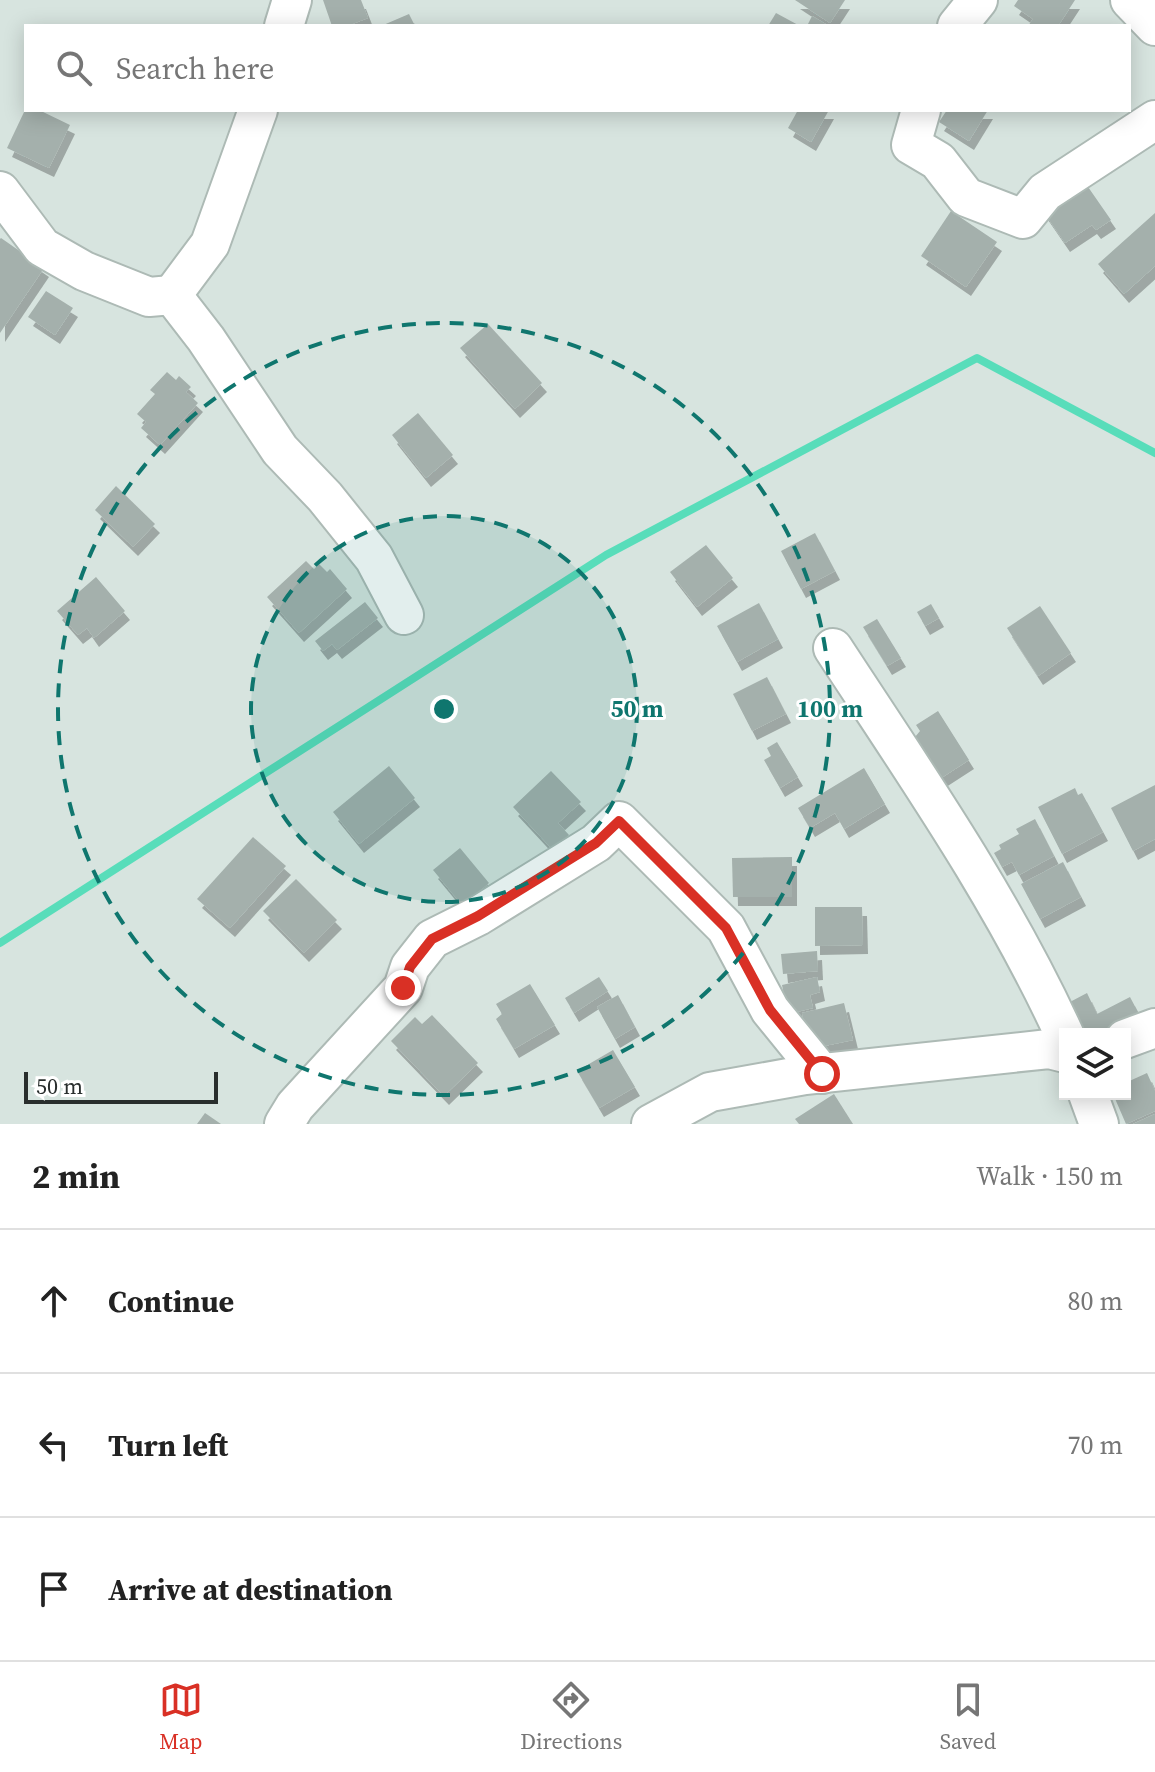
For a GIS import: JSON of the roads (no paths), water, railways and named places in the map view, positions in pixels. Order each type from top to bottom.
[{"type":"street","points":[[285,24],[292,0]]},
{"type":"street","points":[[959,24],[978,0]]},
{"type":"street","points":[[1130,0],[1155,26]]},
{"type":"street","points":[[0,191],[42,247],[84,271],[149,297],[172,295],[210,244],[257,112]]},
{"type":"street","points":[[920,112],[911,145],[938,161],[966,197],[1023,219],[1045,192],[1155,120]]},
{"type":"street","points":[[172,295],[206,339],[280,450],[325,497],[374,558],[404,615]]},
{"type":"street","points":[[833,648],[977,868],[1038,978],[1061,1028]]},
{"type":"street","points":[[284,1124],[295,1106],[403,988],[410,967],[432,939],[478,916],[596,843],[619,821],[726,928],[770,1010],[822,1074]]},
{"type":"street","points":[[1131,1037],[1155,1028]]},
{"type":"street","points":[[651,1124],[710,1092],[822,1074],[1049,1049],[1059,1052]]},
{"type":"street","points":[[1090,1100],[1099,1124]]},
{"type":"waterway","points":[[0,943],[606,555],[977,358],[1155,453]]}]
